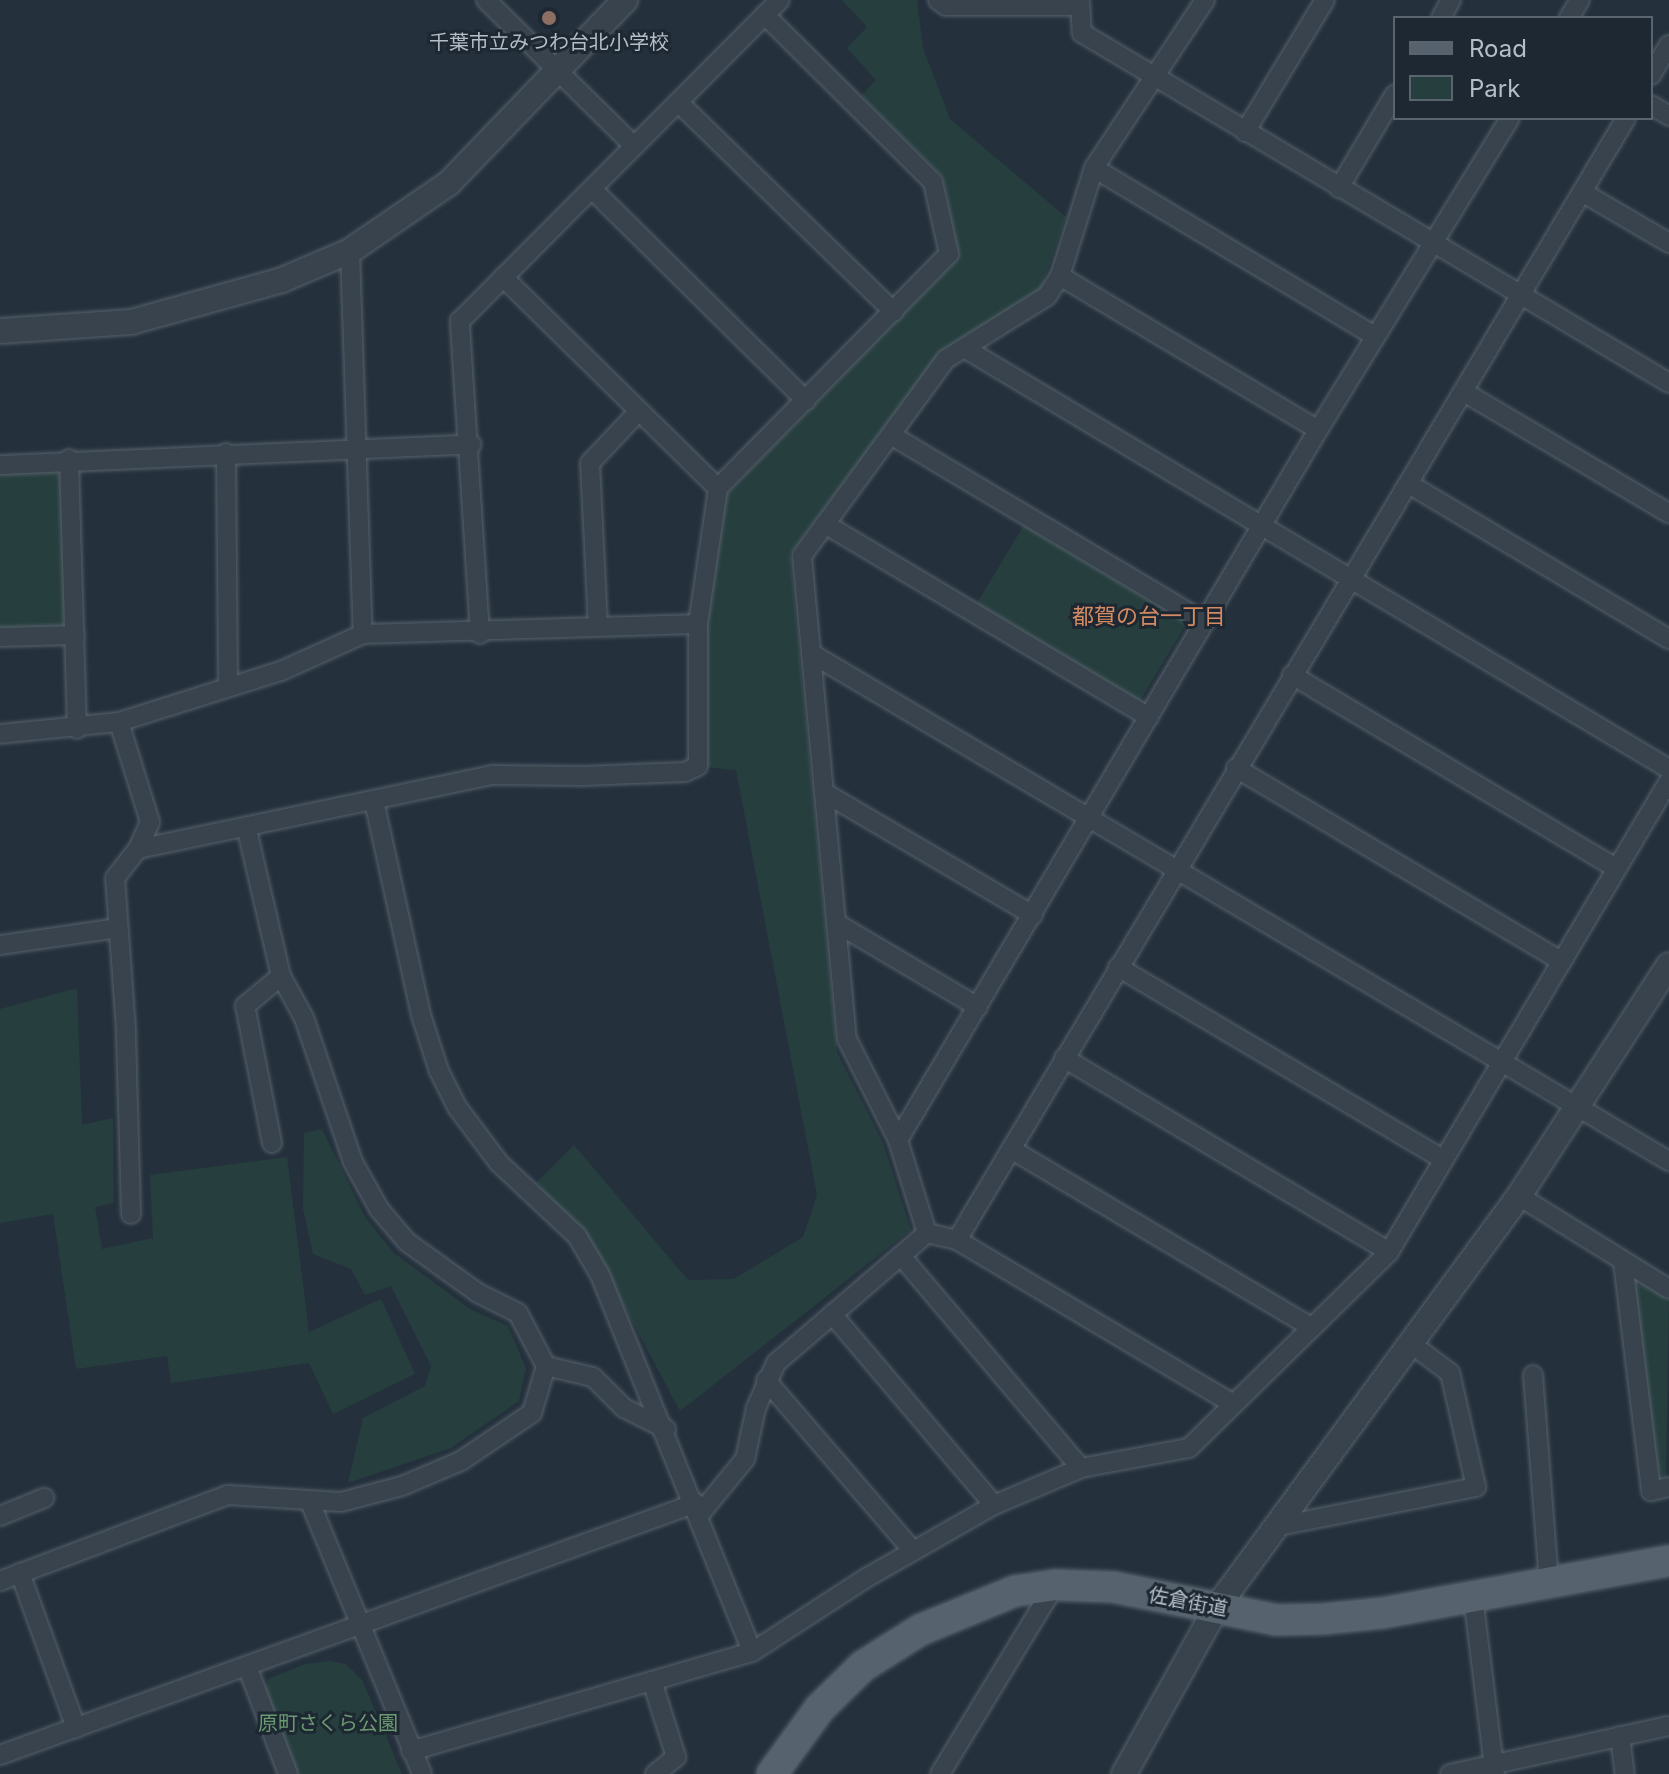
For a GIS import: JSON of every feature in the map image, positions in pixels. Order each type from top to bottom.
[{"type":"main road","name":"佐倉街道","points":[[772,1774],[820,1708],[863,1666],[920,1630],[975,1604],[1055,1585],[1113,1587],[1276,1620],[1323,1619],[1669,1561]]},
{"type":"street","points":[[486,0],[634,146]]},
{"type":"street","points":[[0,331],[131,322],[282,280],[350,251],[449,183],[556,68],[625,0]]},
{"type":"street","points":[[480,634],[472,444],[460,321],[780,0]]},
{"type":"street","points":[[938,0],[946,6],[1080,3],[1082,33],[1669,383]]},
{"type":"street","points":[[927,1233],[898,1140],[847,1039],[802,556],[946,359],[1034,307],[1060,276],[1094,168],[1157,79],[1205,0]]},
{"type":"street","points":[[1245,132],[1325,0]]},
{"type":"street","points":[[138,849],[247,830],[493,775],[642,774],[698,766],[698,624],[718,488],[949,254],[933,182],[765,15]]},
{"type":"street","points":[[1653,72],[1669,45]]},
{"type":"street","points":[[1339,188],[1393,97]]},
{"type":"street","points":[[678,102],[894,312]]},
{"type":"street","points":[[898,1140],[1092,818],[1318,430],[1435,245],[1509,120]]},
{"type":"street","points":[[957,1240],[1625,120]]},
{"type":"street","points":[[1094,168],[1375,336]]},
{"type":"street","points":[[592,189],[806,401]]},
{"type":"street","points":[[1582,192],[1669,243]]},
{"type":"street","points":[[350,251],[361,448],[363,634]]},
{"type":"street","points":[[1060,276],[1318,430]]},
{"type":"street","points":[[503,277],[718,488]]},
{"type":"street","points":[[966,349],[1669,769]]},
{"type":"street","points":[[1464,392],[1669,513]]},
{"type":"street","points":[[598,627],[590,463],[639,411]]},
{"type":"street","points":[[891,435],[1205,622]]},
{"type":"street","points":[[0,465],[69,459],[472,444]]},
{"type":"street","points":[[226,453],[228,686]]},
{"type":"street","points":[[69,459],[77,729]]},
{"type":"street","points":[[1409,484],[1669,639]]},
{"type":"street","points":[[825,524],[1149,717]]},
{"type":"street","points":[[0,734],[77,729],[119,722],[281,671],[363,634],[480,634],[698,624]]},
{"type":"street","points":[[0,637],[75,635]]},
{"type":"street","points":[[812,654],[1178,867],[1669,1161]]},
{"type":"street","points":[[1292,675],[1617,869]]},
{"type":"street","points":[[119,722],[150,822],[138,849],[115,878],[131,1214]]},
{"type":"street","points":[[1236,768],[1561,961]]},
{"type":"street","points":[[411,1751],[752,1652],[913,1551],[994,1505],[1081,1468],[1189,1448],[1389,1252],[1669,781]]},
{"type":"street","points":[[825,793],[1033,915]]},
{"type":"street","points":[[374,801],[421,1015],[439,1071],[457,1107],[499,1163],[577,1236],[600,1275],[698,1508],[752,1652]]},
{"type":"street","points":[[0,1581],[228,1495],[341,1502],[402,1486],[461,1461],[532,1413],[546,1366],[518,1313],[439,1267],[379,1209],[353,1162],[304,1018],[281,976],[247,830]]},
{"type":"street","points":[[836,923],[978,1007]]},
{"type":"street","points":[[0,945],[118,928]]},
{"type":"street","points":[[1128,1772],[1217,1607],[1519,1196],[1580,1107],[1669,965]]},
{"type":"street","points":[[1118,967],[1443,1159]]},
{"type":"street","points":[[272,1143],[245,1006],[281,976]]},
{"type":"street","points":[[1064,1058],[1389,1252]]},
{"type":"street","points":[[1011,1149],[1311,1327]]},
{"type":"street","points":[[1519,1196],[1669,1289]]},
{"type":"street","points":[[927,1233],[957,1240],[1233,1404]]},
{"type":"street","points":[[0,1755],[698,1508],[745,1459],[766,1380],[776,1363],[927,1233]]},
{"type":"street","points":[[901,1256],[1081,1468]]},
{"type":"street","points":[[1623,1262],[1651,1491],[1669,1487]]},
{"type":"street","points":[[832,1314],[994,1505]]},
{"type":"street","points":[[1279,1526],[1476,1487],[1450,1373],[1410,1343]]},
{"type":"street","points":[[546,1366],[593,1377],[624,1408],[666,1429]]},
{"type":"street","points":[[1533,1375],[1549,1581]]},
{"type":"street","points":[[766,1380],[913,1551]]},
{"type":"street","points":[[0,1516],[44,1498]]},
{"type":"street","points":[[310,1502],[358,1626],[422,1774]]},
{"type":"street","points":[[20,1573],[76,1728]]},
{"type":"street","points":[[940,1774],[1055,1585]]},
{"type":"street","points":[[1473,1596],[1495,1769]]},
{"type":"street","points":[[247,1666],[288,1774]]},
{"type":"street","points":[[652,1681],[676,1757],[655,1774]]},
{"type":"street","points":[[1450,1774],[1495,1769],[1669,1726]]},
{"type":"street","points":[[1620,1736],[1625,1774]]},
{"type":"green space","points":[[842,0],[917,0],[923,48],[950,119],[1066,217],[1041,289],[940,353],[790,554],[837,1052],[883,1143],[911,1230],[680,1411],[586,1235],[536,1183],[574,1145],[688,1280],[734,1279],[803,1237],[817,1195],[736,770],[706,767],[706,625],[726,495],[959,257],[943,176],[861,96],[876,80],[847,48],[867,27]]},
{"type":"green space","points":[[49,466],[61,478],[65,624],[56,631],[0,633],[0,469]]},
{"type":"green space","points":[[1024,525],[1187,623],[1138,703],[976,606]]},
{"type":"green space","points":[[77,988],[82,1125],[113,1118],[114,1203],[95,1207],[102,1249],[153,1238],[150,1175],[287,1157],[309,1332],[381,1299],[415,1374],[333,1414],[309,1363],[171,1383],[167,1356],[76,1369],[53,1214],[0,1223],[0,1009]]},
{"type":"green space","points":[[322,1129],[365,1217],[393,1252],[470,1309],[508,1326],[526,1368],[519,1401],[451,1448],[348,1483],[363,1418],[425,1386],[431,1366],[391,1286],[365,1295],[351,1269],[313,1254],[303,1209],[304,1133]]},
{"type":"green space","points":[[1645,1282],[1669,1297],[1666,1478],[1654,1468],[1631,1289]]},
{"type":"green space","name":"原町さくら公園","points":[[329,1661],[346,1664],[362,1680],[402,1774],[295,1774],[265,1690],[268,1679],[305,1664]]},
{"type":"place","name":"千葉市立みつわ台北小学校","points":[[549,18]]},
{"type":"district","name":"都賀の台一丁目","points":[[1149,617]]}]
